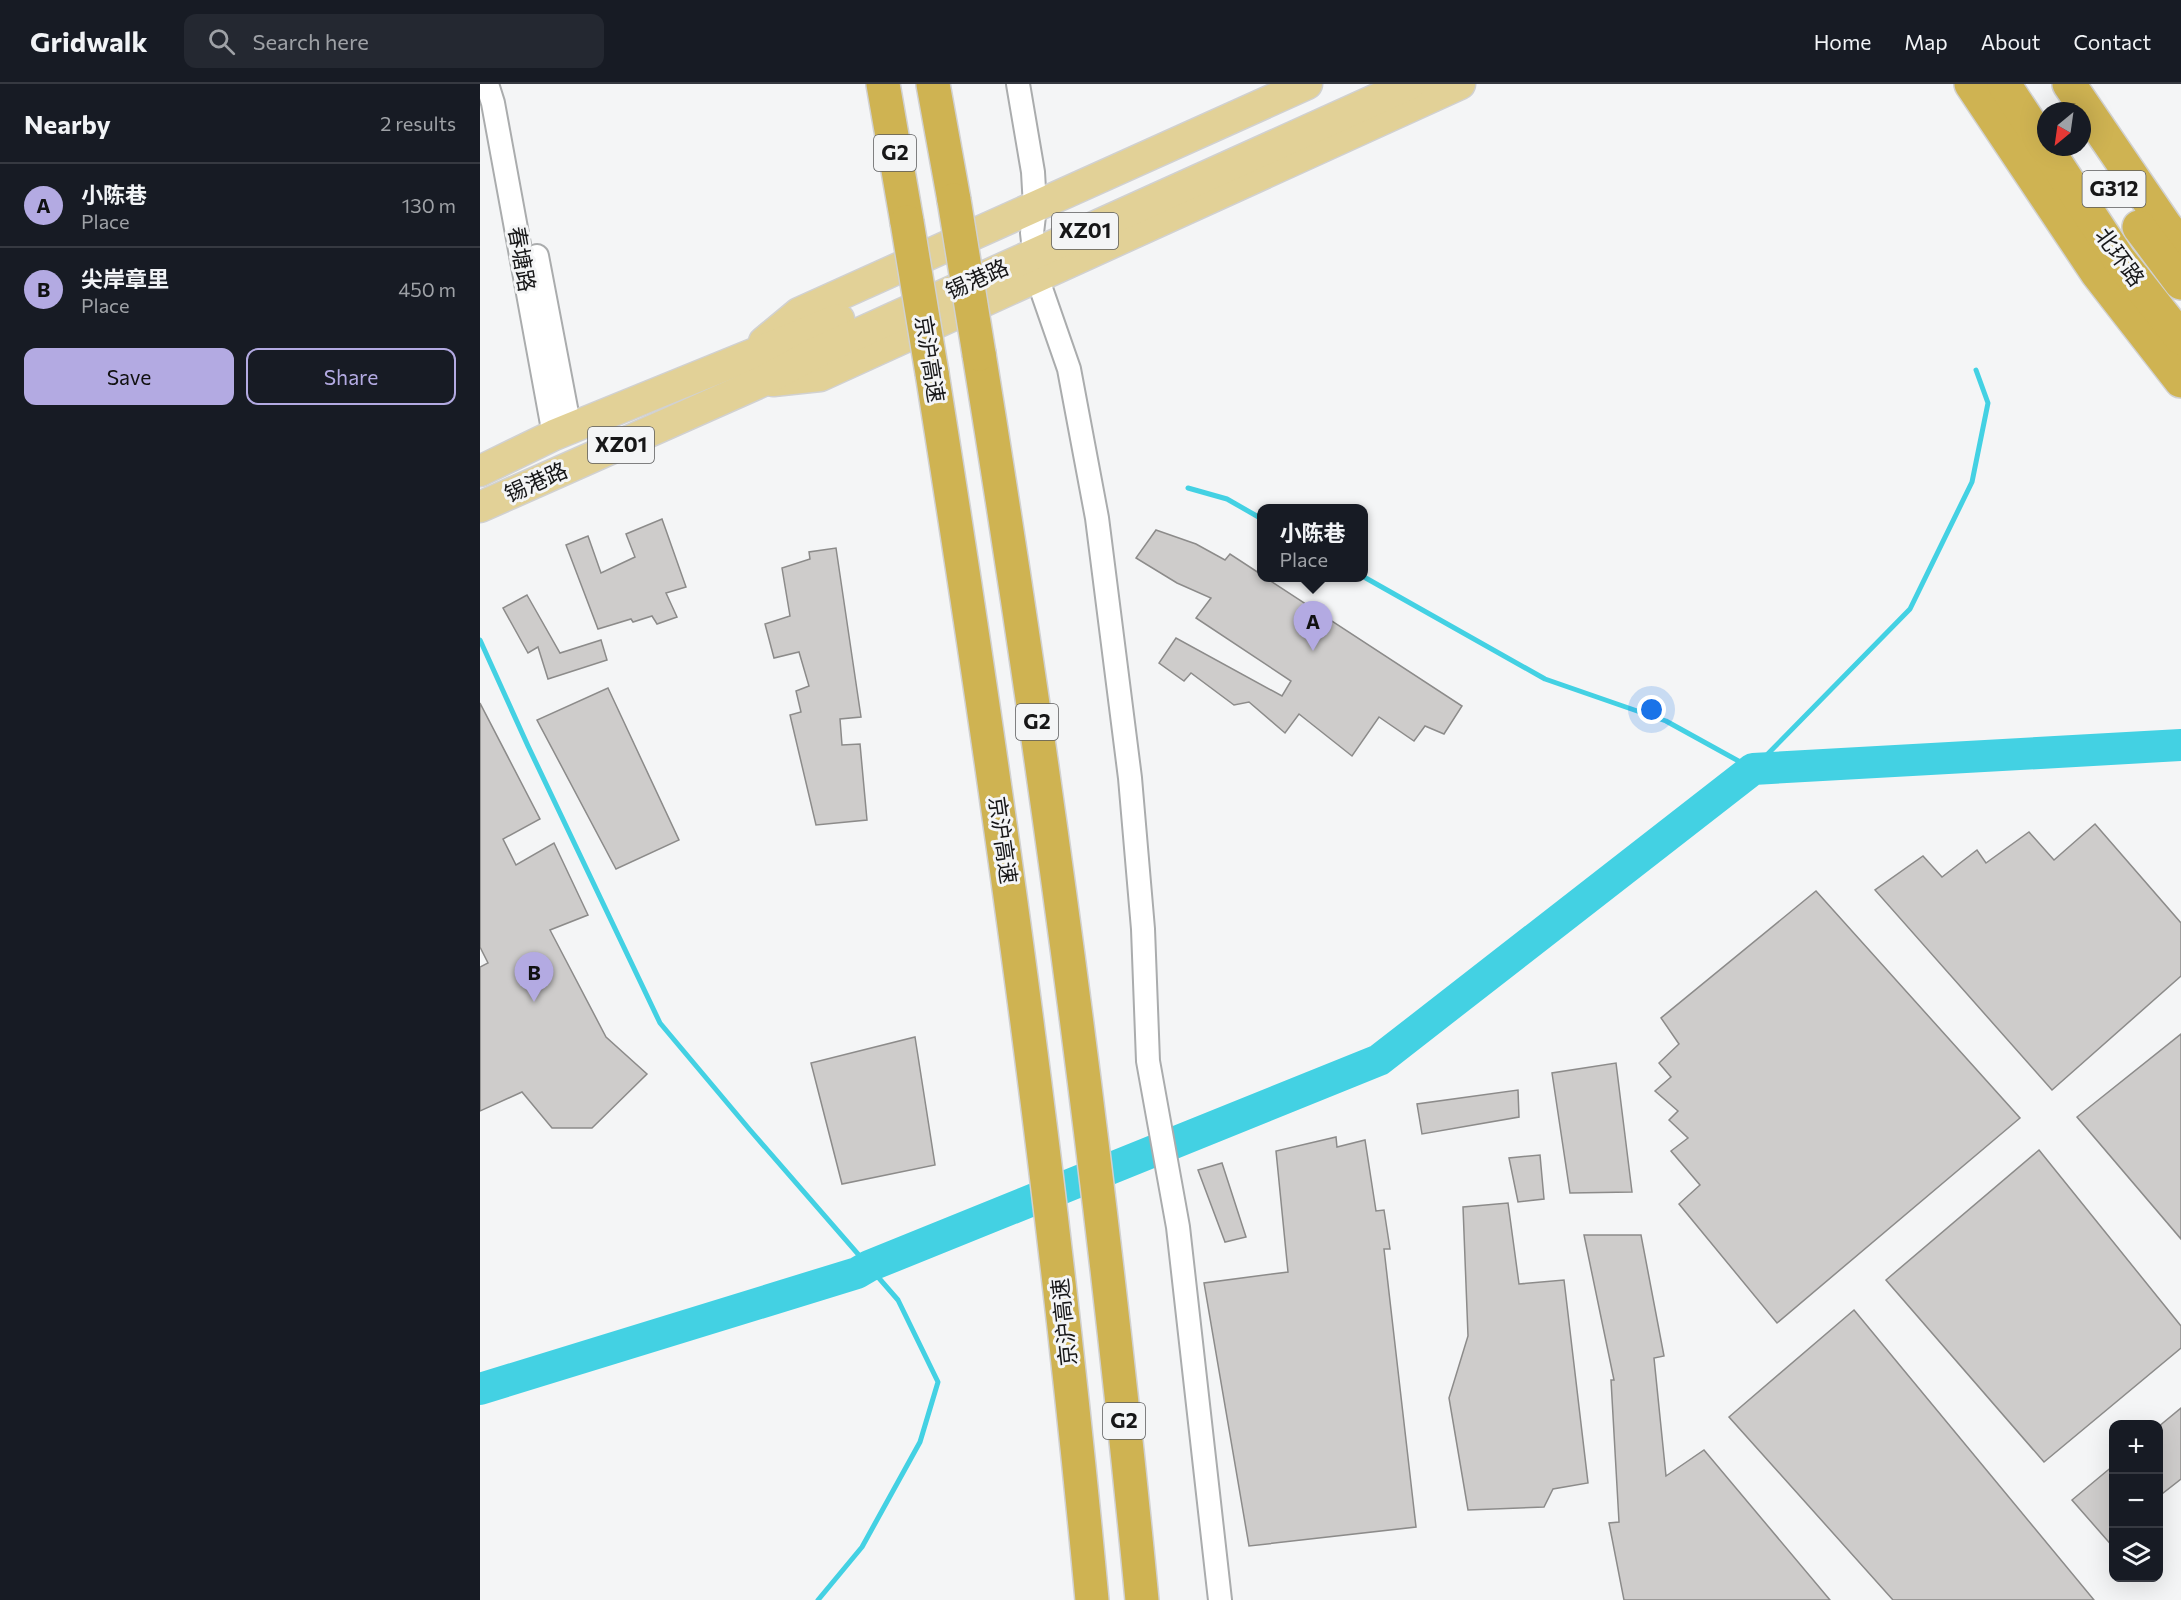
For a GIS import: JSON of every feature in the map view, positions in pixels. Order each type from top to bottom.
[{"type":"highway","name":"京沪高速","points":[[883,84],[972,619],[1007,864],[1057,1262],[1092,1600]]},
{"type":"highway","name":"G2","points":[[933,84],[1020,607],[1087,1091],[1142,1600]]},
{"type":"highway","points":[[1971,84],[2097,273],[2181,381]]},
{"type":"highway","name":"北环路","points":[[2004,84],[2119,258],[2181,338]]},
{"type":"highway","points":[[2044,84],[2056,102]]},
{"type":"highway","points":[[2069,84],[2164,225],[2181,246]]},
{"type":"highway","name":"北环路","points":[[2091,155],[2146,238],[2181,283]]},
{"type":"main road","points":[[1035,242],[1307,84]]},
{"type":"main road","name":"XZ01","points":[[1035,242],[1361,84]]},
{"type":"main road","name":"锡港路","points":[[480,471],[562,432],[750,354],[799,313],[1035,242],[1410,84]]},
{"type":"main road","points":[[1035,242],[1460,84]]},
{"type":"main road","name":"锡港路","points":[[480,507],[761,382],[820,376],[1035,242]]},
{"type":"street","name":"春塘路","points":[[487,84],[493,103],[562,432]]},
{"type":"street","name":"春塘路","points":[[503,84],[562,432]]},
{"type":"street","points":[[1018,84],[1033,172],[1035,242],[1069,369],[1096,518],[1130,778],[1143,929],[1148,1061],[1178,1227],[1220,1600]]},
{"type":"building","points":[[662,519],[686,587],[666,593],[677,617],[657,624],[652,616],[633,622],[631,619],[598,629],[566,545],[588,536],[601,573],[635,557],[626,534]]},
{"type":"building","points":[[1156,530],[1196,544],[1225,560],[1230,554],[1257,572],[1257,582],[1272,582],[1462,706],[1444,734],[1425,726],[1414,741],[1379,717],[1352,756],[1299,714],[1285,733],[1249,702],[1234,705],[1191,673],[1184,681],[1159,663],[1176,638],[1282,696],[1291,681],[1196,618],[1211,598],[1177,583],[1136,558]]},
{"type":"building","points":[[836,548],[861,717],[840,719],[842,745],[860,744],[867,820],[816,825],[790,715],[801,712],[796,691],[809,686],[799,652],[774,658],[765,624],[790,616],[782,568],[810,559],[809,552]]},
{"type":"building","points":[[527,595],[560,653],[601,640],[607,660],[548,679],[538,647],[528,653],[503,608]]},
{"type":"building","points":[[608,688],[679,840],[616,869],[537,720]]},
{"type":"building","points":[[480,703],[540,819],[503,839],[516,865],[554,843],[588,915],[550,930],[606,1037],[647,1074],[592,1128],[552,1128],[522,1092],[480,1111],[480,967],[488,963],[480,947]]},
{"type":"building","points":[[2095,824],[2181,923],[2181,976],[2052,1090],[1875,890],[1923,856],[1942,877],[1977,850],[1986,863],[2029,832],[2054,860]]},
{"type":"building","points":[[1816,891],[2020,1118],[1777,1323],[1679,1204],[1700,1185],[1671,1151],[1688,1138],[1669,1120],[1678,1111],[1655,1091],[1671,1077],[1659,1063],[1679,1044],[1661,1018]]},
{"type":"building","points":[[2181,1034],[2181,1239],[2077,1117]]},
{"type":"building","points":[[915,1037],[935,1165],[842,1184],[811,1063]]},
{"type":"building","points":[[1616,1063],[1632,1192],[1570,1193],[1552,1073]]},
{"type":"building","points":[[1518,1090],[1519,1117],[1422,1134],[1417,1104]]},
{"type":"building","points":[[1336,1137],[1337,1147],[1365,1140],[1376,1211],[1384,1210],[1390,1249],[1384,1249],[1416,1527],[1249,1546],[1204,1283],[1288,1272],[1276,1151]]},
{"type":"building","points":[[2039,1150],[2181,1326],[2181,1348],[2044,1462],[1886,1280]]},
{"type":"building","points":[[1540,1155],[1544,1199],[1518,1202],[1509,1158]]},
{"type":"building","points":[[1222,1163],[1246,1237],[1225,1242],[1198,1170]]},
{"type":"building","points":[[1508,1203],[1519,1284],[1564,1280],[1588,1483],[1553,1489],[1544,1507],[1468,1510],[1449,1398],[1468,1336],[1463,1207]]},
{"type":"building","points":[[1584,1235],[1641,1235],[1664,1356],[1654,1358],[1666,1476],[1704,1450],[1830,1600],[1624,1600],[1609,1523],[1619,1522],[1611,1380],[1614,1380]]},
{"type":"building","points":[[1854,1310],[2094,1600],[1893,1600],[1729,1417]]},
{"type":"building","points":[[2181,1408],[2181,1479],[2163,1493],[2163,1474],[2163,1423]]},
{"type":"building","points":[[2109,1469],[2109,1542],[2072,1500]]},
{"type":"waterway","points":[[1368,579],[1545,679],[1666,721],[1753,769],[1910,609],[1972,482],[1988,403],[1976,370]]},
{"type":"waterway","points":[[1188,488],[1227,499],[1257,516]]},
{"type":"waterway","points":[[480,640],[660,1023],[898,1300],[938,1382],[920,1442],[862,1547],[818,1600]]},
{"type":"waterway","points":[[480,1389],[857,1273],[869,1266],[1379,1060],[1753,769],[2181,745]]},
{"type":"place","name":"小陈巷","points":[[1313,651]]},
{"type":"place","name":"尖岸章里","points":[[534,1002]]}]
